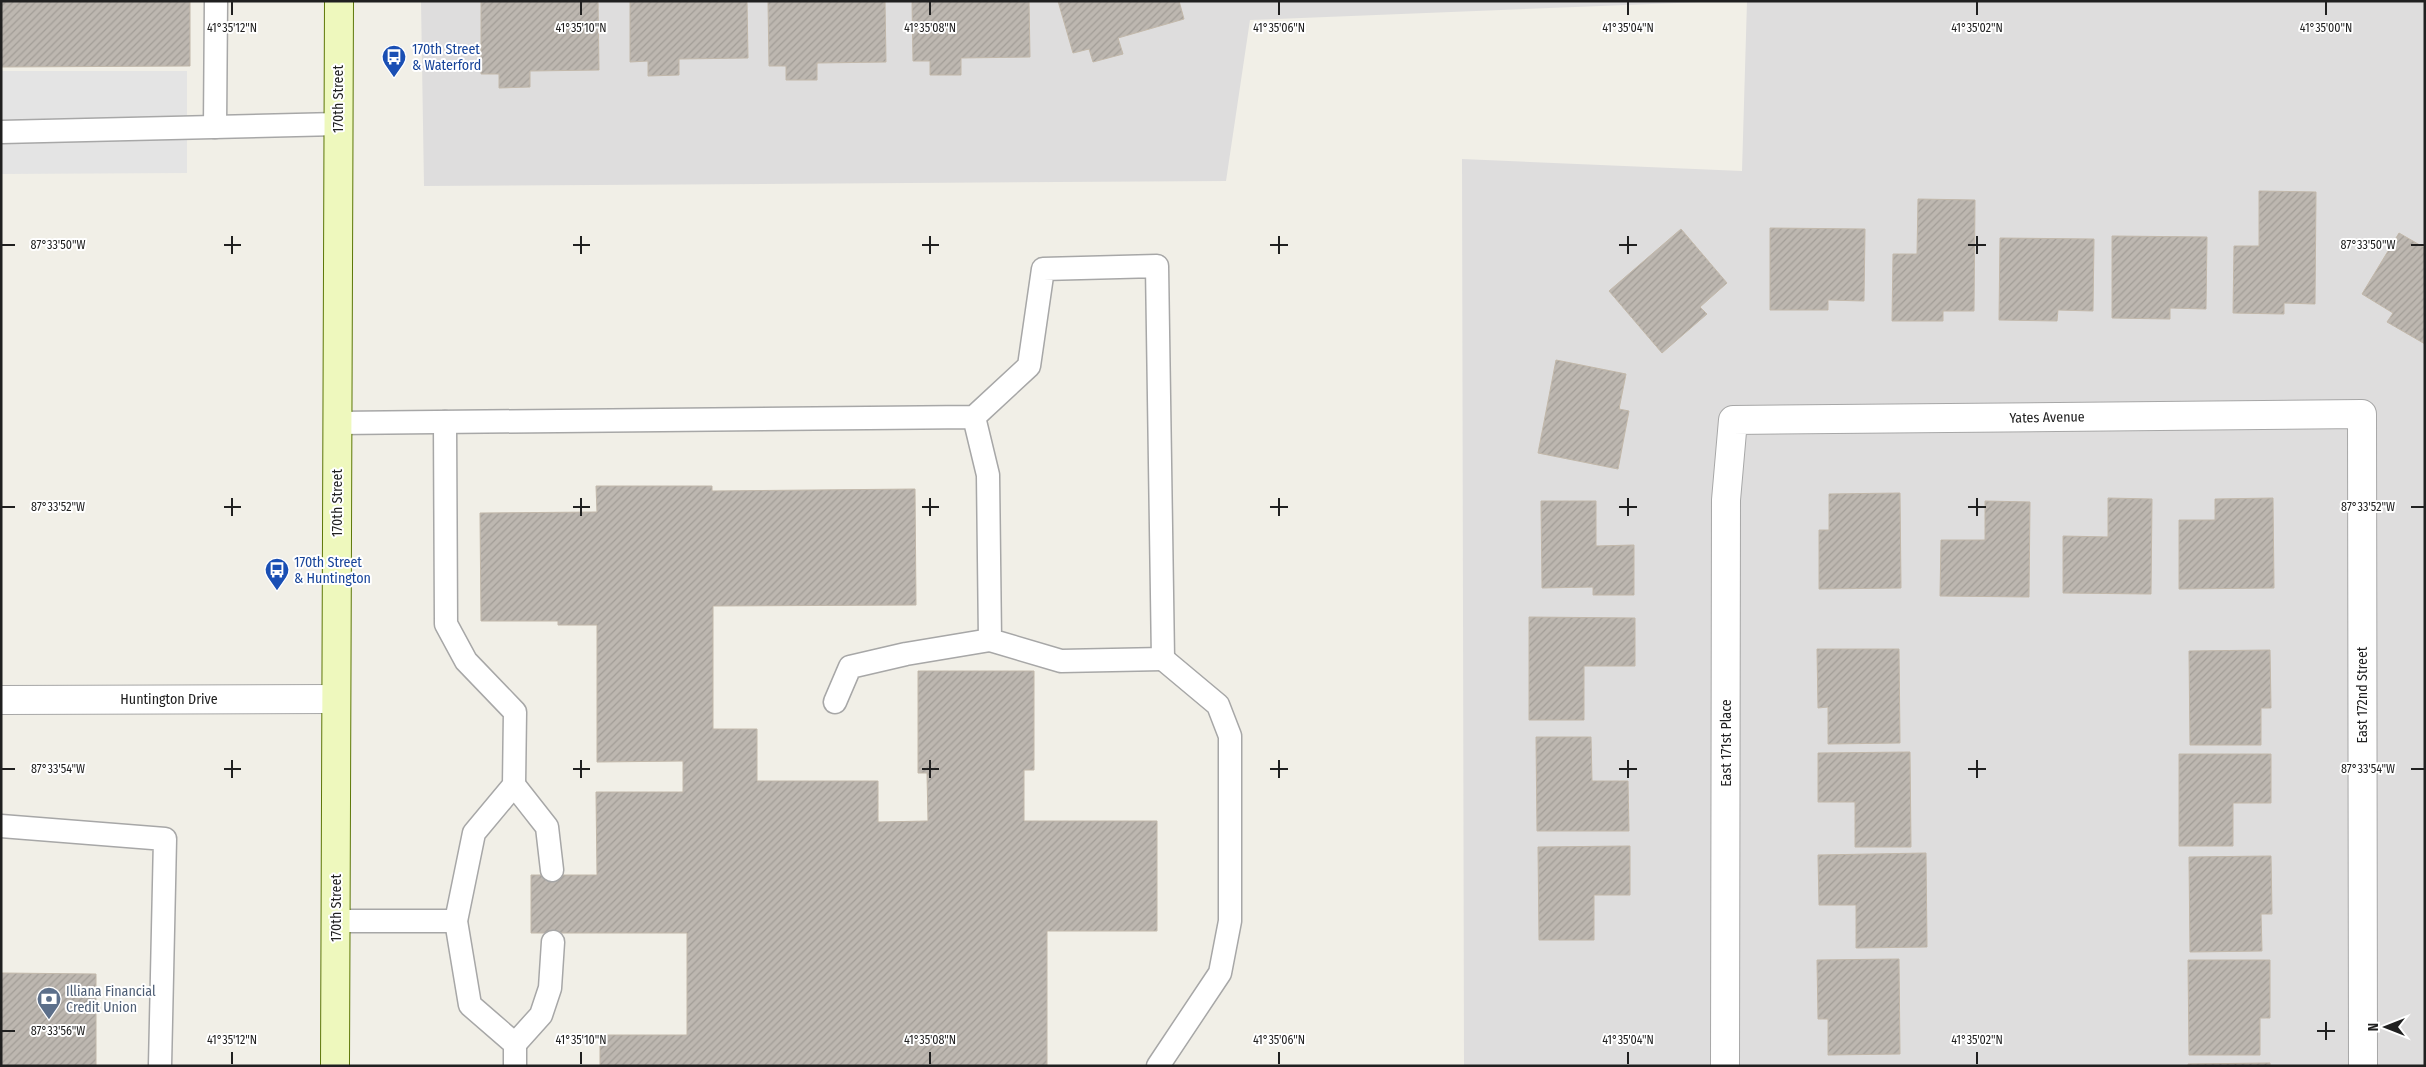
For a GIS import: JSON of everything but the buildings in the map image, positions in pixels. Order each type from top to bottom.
[{"type":"street","name":"170th Street","points":[[335,1066],[339,1]]},
{"type":"street","name":"Yates Avenue","points":[[1733,420],[2362,414]]},
{"type":"street","name":"East 172nd Street","points":[[2362,414],[2362,1066]]},
{"type":"street","name":"East 171st Place","points":[[1725,1066],[1726,500],[1733,420]]},
{"type":"street","name":"Huntington Drive","points":[[1,700],[336,699]]},
{"type":"lane","points":[[215,127],[216,1]]},
{"type":"lane","points":[[1,132],[338,124]]},
{"type":"lane","points":[[337,423],[974,417],[1029,366],[1043,269],[1157,266],[1163,659]]},
{"type":"lane","points":[[974,417],[988,475],[990,640]]},
{"type":"lane","points":[[445,422],[446,624],[466,661],[515,712],[514,785],[547,827],[552,870]]},
{"type":"lane","points":[[835,702],[850,667],[906,654],[990,640],[1061,661],[1163,659],[1218,705],[1230,736],[1230,921],[1220,973],[1158,1066]]},
{"type":"lane","points":[[514,785],[474,833],[456,921],[470,1005],[515,1055],[540,1015],[550,988],[553,942]]},
{"type":"lane","points":[[1,826],[165,838],[160,1066]]},
{"type":"lane","points":[[336,921],[456,921]]},
{"type":"shaded area","points":[[421,1],[1728,1],[1250,20],[1226,181],[424,186]]},
{"type":"shaded area","points":[[1747,1],[2425,1],[2425,1066],[1464,1066],[1462,159],[1742,171]]},
{"type":"shaded area","points":[[1,71],[187,71],[187,173],[1,174]]},
{"type":"place","name":"170th Street & Waterford","points":[[394,78]]},
{"type":"place","name":"170th Street & Huntington","points":[[277,591]]},
{"type":"place","name":"Illiana Financial Credit Union","points":[[49,1020]]}]
